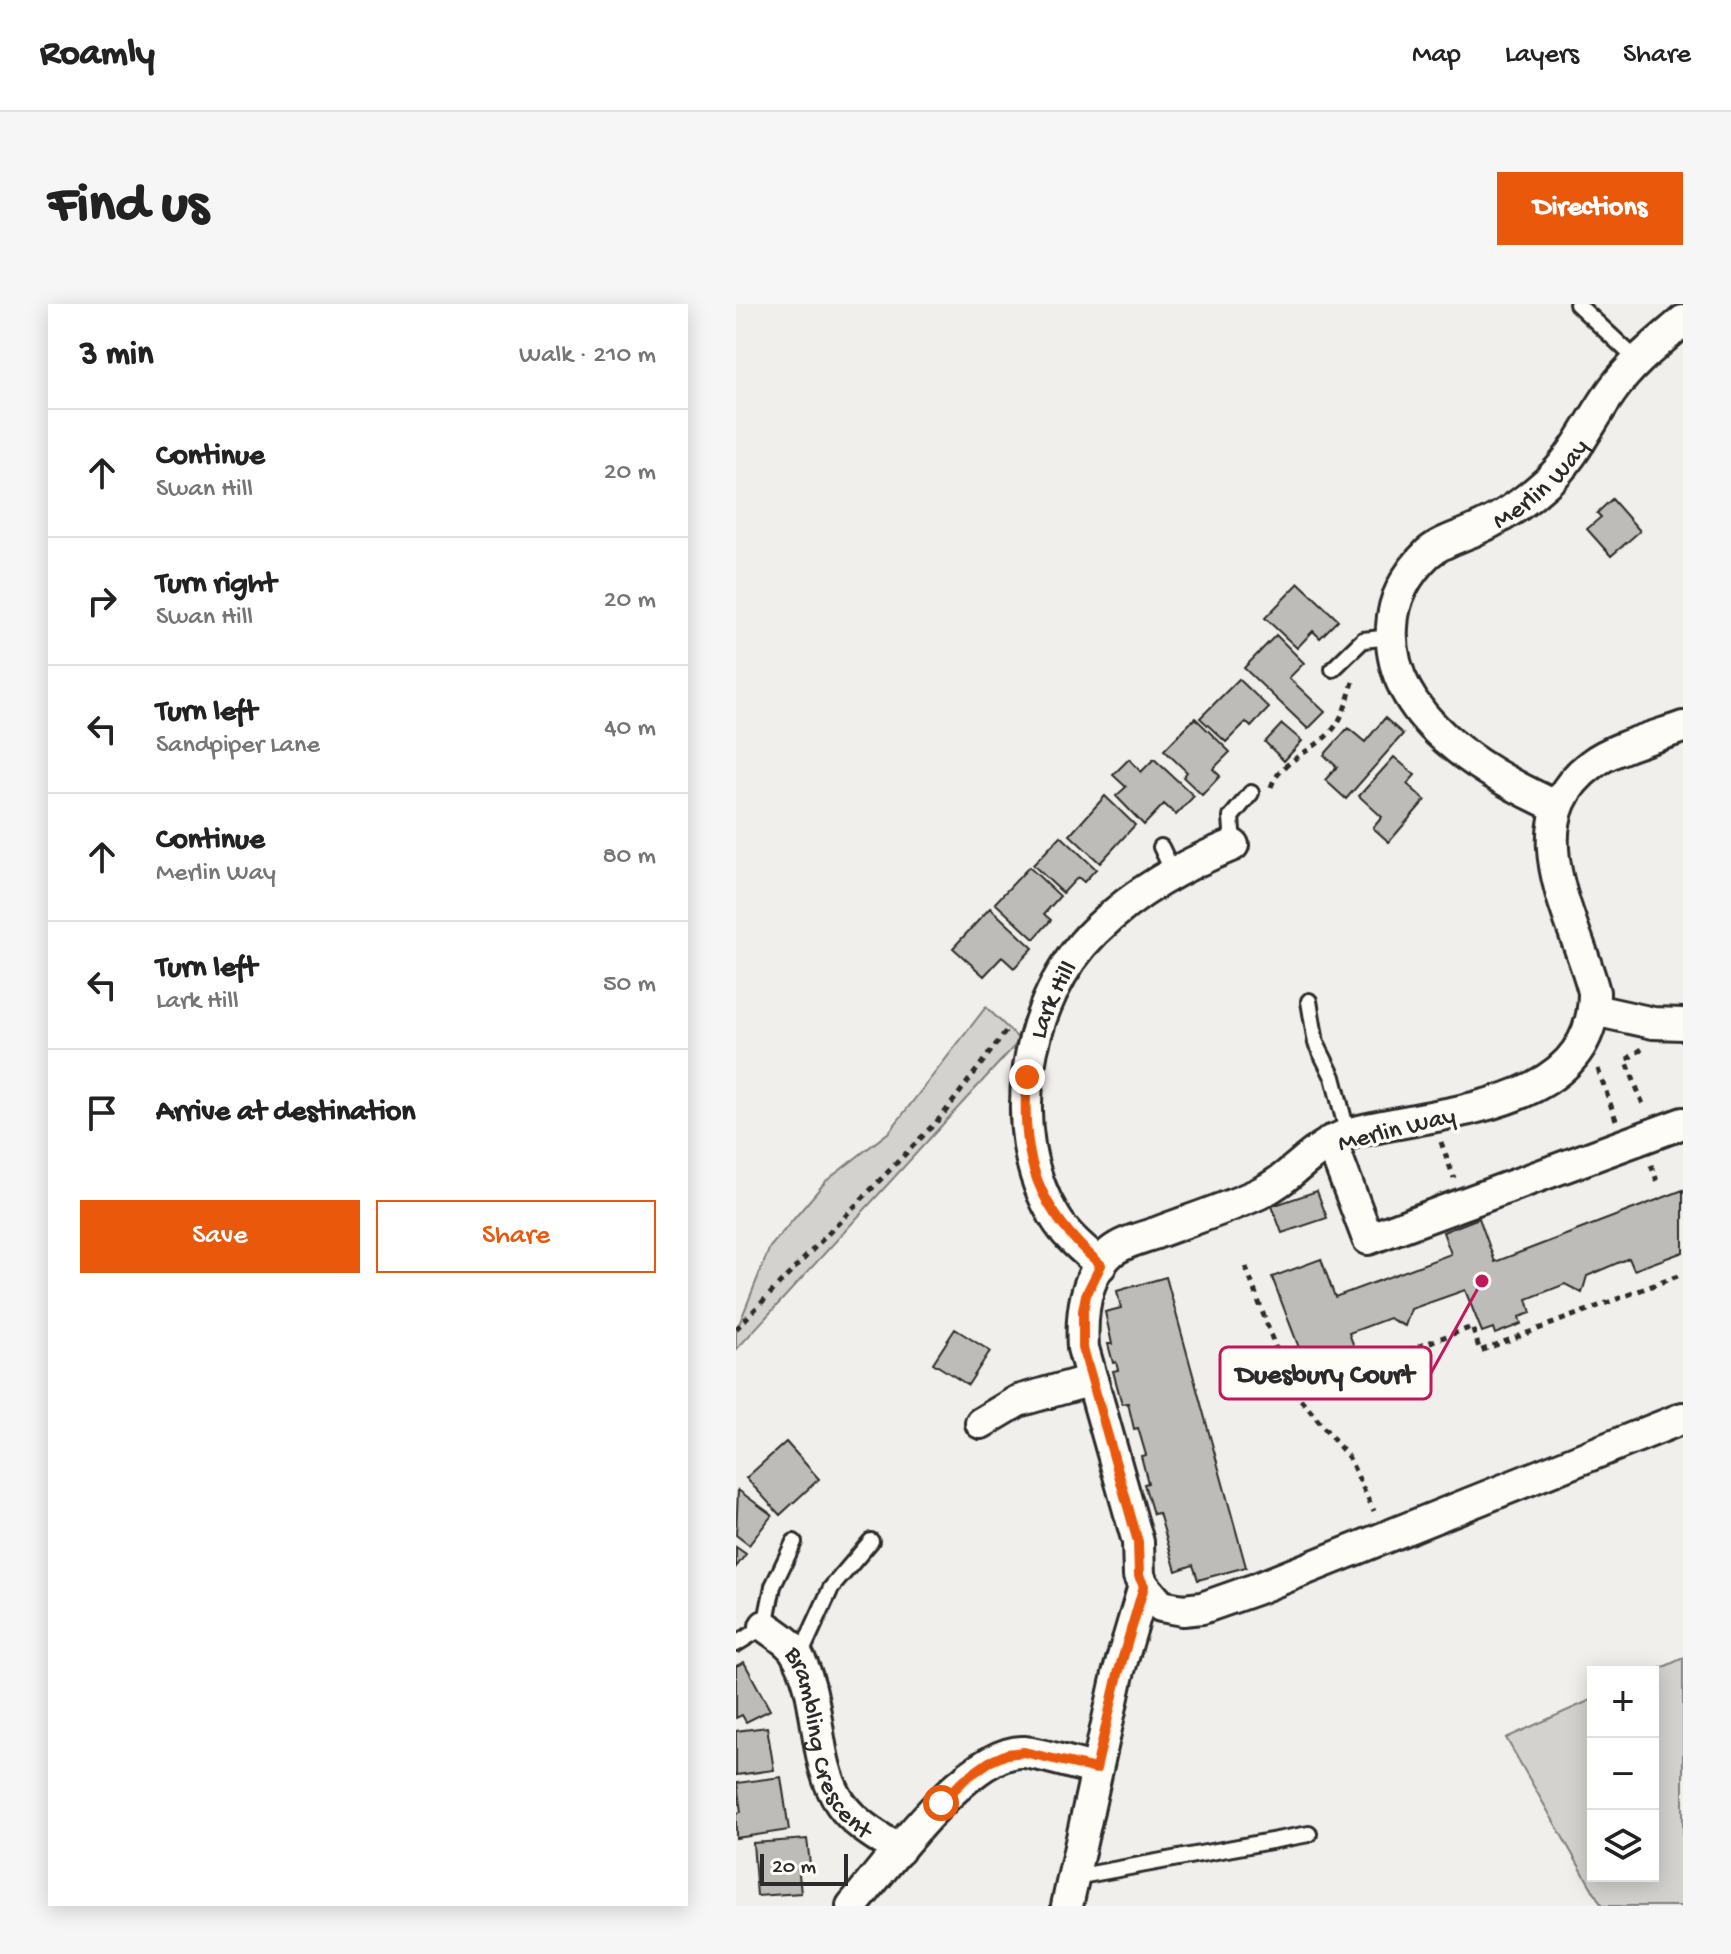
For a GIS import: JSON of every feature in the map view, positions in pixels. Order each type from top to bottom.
[{"type":"street","name":"Merlin Way","points":[[1101,1265],[1112,1252],[1126,1244],[1261,1193],[1339,1138],[1432,1119],[1528,1089],[1553,1077],[1586,1038],[1594,1010],[1594,992],[1555,874],[1551,853],[1558,807],[1510,785],[1468,757],[1433,727],[1417,708],[1396,669],[1391,637],[1392,613],[1400,591],[1422,561],[1447,541],[1509,511],[1550,479],[1580,442],[1613,389],[1638,361],[1683,321]]},
{"type":"street","points":[[1558,807],[1573,782],[1593,763],[1683,727]]},
{"type":"street","name":"Lark Hill","points":[[1101,1265],[1080,1247],[1056,1219],[1031,1158],[1024,1105],[1027,1077],[1043,1017],[1075,953],[1167,859],[1233,845]]},
{"type":"street","points":[[1594,1010],[1653,1023],[1683,1024]]},
{"type":"street","points":[[1339,1138],[1368,1239],[1683,1123]]},
{"type":"street","points":[[1101,1265],[1091,1281],[1083,1311],[1083,1348],[1138,1542],[1139,1576],[1161,1606],[1183,1610],[1202,1608],[1683,1418]]},
{"type":"street","points":[[981,1423],[1018,1401],[1092,1380]]},
{"type":"street","points":[[1071,1892],[1118,1674],[1144,1586]]},
{"type":"street","name":"Brambling Crescent","points":[[765,1626],[792,1647],[804,1668],[831,1787],[842,1806],[864,1828],[899,1850]]},
{"type":"street","points":[[852,1906],[965,1779],[989,1762],[1007,1754],[1024,1752],[1096,1769]]},
{"type":"lane","points":[[1577,304],[1638,361]]},
{"type":"lane","points":[[1333,669],[1363,640],[1391,637]]},
{"type":"lane","points":[[1233,845],[1231,817],[1251,793]]},
{"type":"lane","points":[[1309,1001],[1316,1043],[1333,1077],[1339,1138]]},
{"type":"lane","points":[[799,1659],[831,1588],[871,1541]]},
{"type":"lane","points":[[736,1644],[765,1626],[773,1586],[794,1542]]},
{"type":"lane","points":[[1071,1892],[1309,1834]]},
{"type":"path","points":[[1267,800],[1274,778],[1282,769],[1335,727],[1353,680]]},
{"type":"path","points":[[736,1329],[942,1116],[1011,1024],[1043,1017]]},
{"type":"path","points":[[1647,1115],[1626,1060],[1646,1045],[1653,1023]]},
{"type":"path","points":[[1579,1049],[1596,1063],[1619,1129]]},
{"type":"path","points":[[1432,1119],[1463,1204]]},
{"type":"path","points":[[1246,1267],[1294,1391],[1349,1458],[1384,1538]]},
{"type":"path","points":[[1294,1391],[1472,1327],[1480,1351],[1683,1274]]},
{"type":"shaded area","points":[[986,1007],[1020,1040],[736,1350],[736,1332],[770,1247],[826,1181],[889,1132]]},
{"type":"shaded area","points":[[1683,1658],[1683,1906],[1602,1906],[1588,1882],[1659,1882],[1659,1669]]},
{"type":"shaded area","points":[[1587,1702],[1587,1880],[1506,1738]]},
{"type":"building","points":[[1612,499],[1640,531],[1611,556],[1587,529],[1601,517],[1597,513]]},
{"type":"building","points":[[1299,583],[1338,620],[1320,638],[1313,631],[1297,648],[1265,618]]},
{"type":"building","points":[[1276,635],[1304,663],[1289,678],[1325,712],[1308,729],[1244,668]]},
{"type":"building","points":[[1239,679],[1269,708],[1251,727],[1246,722],[1226,742],[1200,718]]},
{"type":"building","points":[[1195,718],[1230,752],[1213,769],[1220,776],[1202,795],[1183,777],[1187,772],[1164,750]]},
{"type":"building","points":[[1385,718],[1403,734],[1346,799],[1325,780],[1337,767],[1324,755],[1348,728],[1365,742]]},
{"type":"building","points":[[1282,724],[1302,741],[1284,761],[1265,742]]},
{"type":"building","points":[[1394,757],[1415,775],[1407,784],[1425,800],[1389,842],[1373,828],[1382,817],[1359,796]]},
{"type":"building","points":[[1129,759],[1141,772],[1154,759],[1194,796],[1176,815],[1164,804],[1144,825],[1116,796],[1126,787],[1113,775]]},
{"type":"building","points":[[1105,796],[1135,825],[1100,863],[1070,835]]},
{"type":"building","points":[[1061,836],[1096,869],[1084,882],[1078,877],[1063,893],[1033,865]]},
{"type":"building","points":[[1029,867],[1060,896],[1044,914],[1051,920],[1034,939],[995,903]]},
{"type":"building","points":[[990,908],[1033,948],[1014,968],[1002,957],[984,976],[953,948]]},
{"type":"building","points":[[1683,1190],[1683,1252],[1634,1270],[1629,1258],[1587,1276],[1582,1293],[1565,1284],[1527,1299],[1531,1313],[1519,1317],[1521,1324],[1495,1334],[1493,1328],[1482,1332],[1465,1290],[1411,1309],[1405,1326],[1389,1318],[1349,1333],[1354,1347],[1342,1350],[1345,1359],[1318,1368],[1316,1361],[1306,1366],[1272,1277],[1321,1259],[1335,1297],[1451,1254],[1443,1232],[1479,1218],[1495,1262]]},
{"type":"building","points":[[1317,1191],[1327,1218],[1282,1233],[1272,1206]]},
{"type":"building","points":[[1166,1277],[1246,1567],[1198,1580],[1193,1565],[1176,1571],[1159,1513],[1153,1514],[1144,1484],[1148,1483],[1141,1456],[1146,1455],[1138,1428],[1134,1429],[1128,1403],[1122,1404],[1113,1371],[1118,1370],[1108,1344],[1112,1344],[1105,1312],[1121,1308],[1117,1291]]},
{"type":"building","points":[[955,1329],[990,1351],[968,1385],[933,1363]]},
{"type":"building","points":[[786,1442],[819,1479],[780,1515],[746,1478]]},
{"type":"building","points":[[738,1490],[772,1515],[749,1545],[736,1535]]},
{"type":"building","points":[[736,1547],[746,1554],[736,1567]]},
{"type":"building","points":[[744,1662],[770,1710],[746,1722],[742,1715],[736,1718],[736,1666]]},
{"type":"building","points":[[767,1727],[774,1770],[736,1775],[736,1731]]},
{"type":"building","points":[[781,1777],[789,1830],[736,1838],[736,1813],[741,1812],[737,1783]]},
{"type":"building","points":[[807,1839],[810,1864],[798,1865],[801,1893],[757,1896],[753,1843]]},
{"type":"place","name":"Duesbury Court","points":[[1482,1281]]},
{"type":"route","points":[[941,1803],[965,1779],[1007,1754],[1024,1752],[1096,1769],[1118,1674],[1144,1586],[1139,1576],[1138,1542],[1083,1348],[1086,1295],[1101,1265],[1065,1231],[1047,1203],[1027,1141],[1024,1105],[1027,1077]]}]
